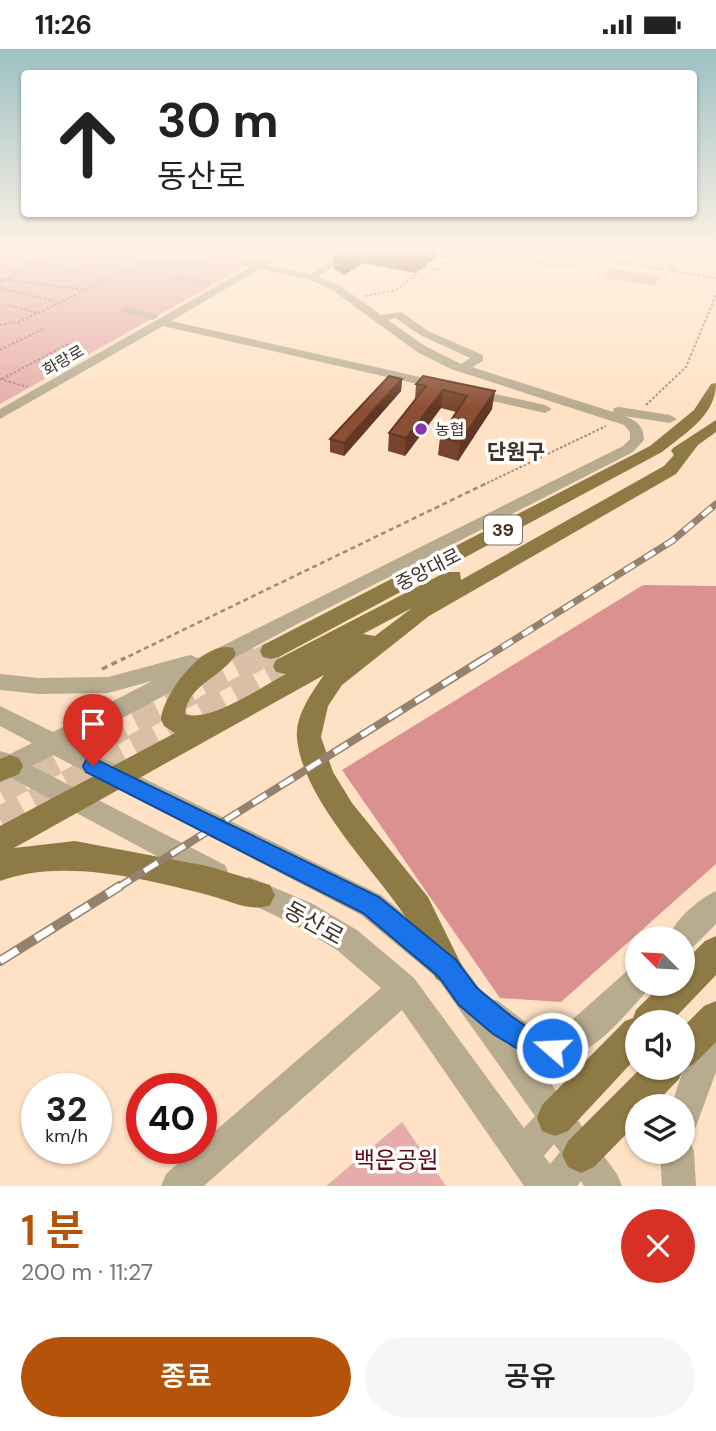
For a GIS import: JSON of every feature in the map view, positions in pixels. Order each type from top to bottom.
[{"type":"main road","points":[[628,449],[716,381]]},
{"type":"main road","name":"중앙대로","points":[[271,651],[656,449],[700,413],[716,387]]},
{"type":"main road","name":"중앙대로","points":[[284,666],[610,494],[690,445],[716,425]]},
{"type":"main road","points":[[0,841],[422,611],[670,470],[690,445]]},
{"type":"main road","points":[[422,611],[334,679],[317,704],[309,737],[322,777],[336,800],[417,908],[447,968]]},
{"type":"main road","points":[[219,721],[187,727],[173,719],[173,708],[184,688],[225,654]]},
{"type":"main road","points":[[0,867],[17,861],[75,855],[207,880],[260,895]]},
{"type":"main road","points":[[660,1010],[716,952]]},
{"type":"main road","points":[[695,1039],[716,1018]]},
{"type":"main road","points":[[555,1118],[625,1045]]},
{"type":"main road","points":[[581,1154],[654,1080]]},
{"type":"street","name":"화랑로","points":[[0,404],[188,302]]},
{"type":"street","points":[[353,302],[425,364],[545,409]]},
{"type":"street","points":[[3,766],[52,744],[628,449],[637,440],[637,431],[625,416],[467,365],[425,364],[385,317],[365,302]]},
{"type":"street","points":[[126,310],[158,319],[425,364],[625,416],[670,419]]},
{"type":"street","points":[[385,317],[397,314],[433,337],[479,358],[467,365]]},
{"type":"street","name":"화랑로","points":[[0,415],[158,319]]},
{"type":"street","points":[[0,682],[108,685],[225,654]]},
{"type":"street","name":"동산로","points":[[0,715],[114,777],[371,905],[447,968],[605,1186]]},
{"type":"street","name":"동산로","points":[[3,766],[74,800],[187,861],[303,914],[347,940],[404,988],[545,1186]]},
{"type":"street","points":[[694,926],[716,905]]},
{"type":"street","points":[[178,1186],[404,988]]},
{"type":"street","points":[[468,997],[528,1042],[552,1048],[581,1035],[625,993]]},
{"type":"street","points":[[691,1094],[702,1065],[716,1046]]},
{"type":"street","points":[[522,1156],[555,1118]]},
{"type":"street","points":[[554,1186],[581,1154]]},
{"type":"street","points":[[678,1164],[679,1186]]},
{"type":"path","points":[[69,685],[625,416],[668,387],[686,367],[713,302]]},
{"type":"path","points":[[0,325],[19,322],[60,303]]},
{"type":"path","points":[[8,305],[39,313]]},
{"type":"path","points":[[0,350],[45,328]]},
{"type":"path","points":[[1,379],[68,344]]},
{"type":"path","points":[[1,379],[29,387]]},
{"type":"green space","points":[[0,302],[182,302],[0,404]]},
{"type":"green space","name":"백운공원","points":[[402,1122],[446,1186],[326,1186]]},
{"type":"shaded area","points":[[643,585],[716,586],[716,864],[646,926],[625,926],[625,945],[561,1002],[500,998],[342,770]]},
{"type":"building","points":[[389,376],[402,379],[344,443],[330,439]]},
{"type":"building","points":[[423,376],[495,391],[460,442],[440,437],[467,396],[443,390],[406,438],[389,433],[426,386],[416,384]]},
{"type":"tunnel","points":[[254,660],[271,651]]},
{"type":"tunnel","points":[[0,791],[258,658]]},
{"type":"tunnel","points":[[0,819],[284,666]]},
{"type":"railway","points":[[482,660],[672,541],[716,504]]},
{"type":"railway","points":[[117,888],[485,658]]},
{"type":"railway","points":[[0,961],[120,886]]},
{"type":"place","name":"농협","points":[[421,429]]},
{"type":"district","name":"단원구","points":[[516,452]]},
{"type":"route","points":[[93,766],[371,905],[447,968],[468,997],[502,1025],[528,1042],[552,1048]]}]
